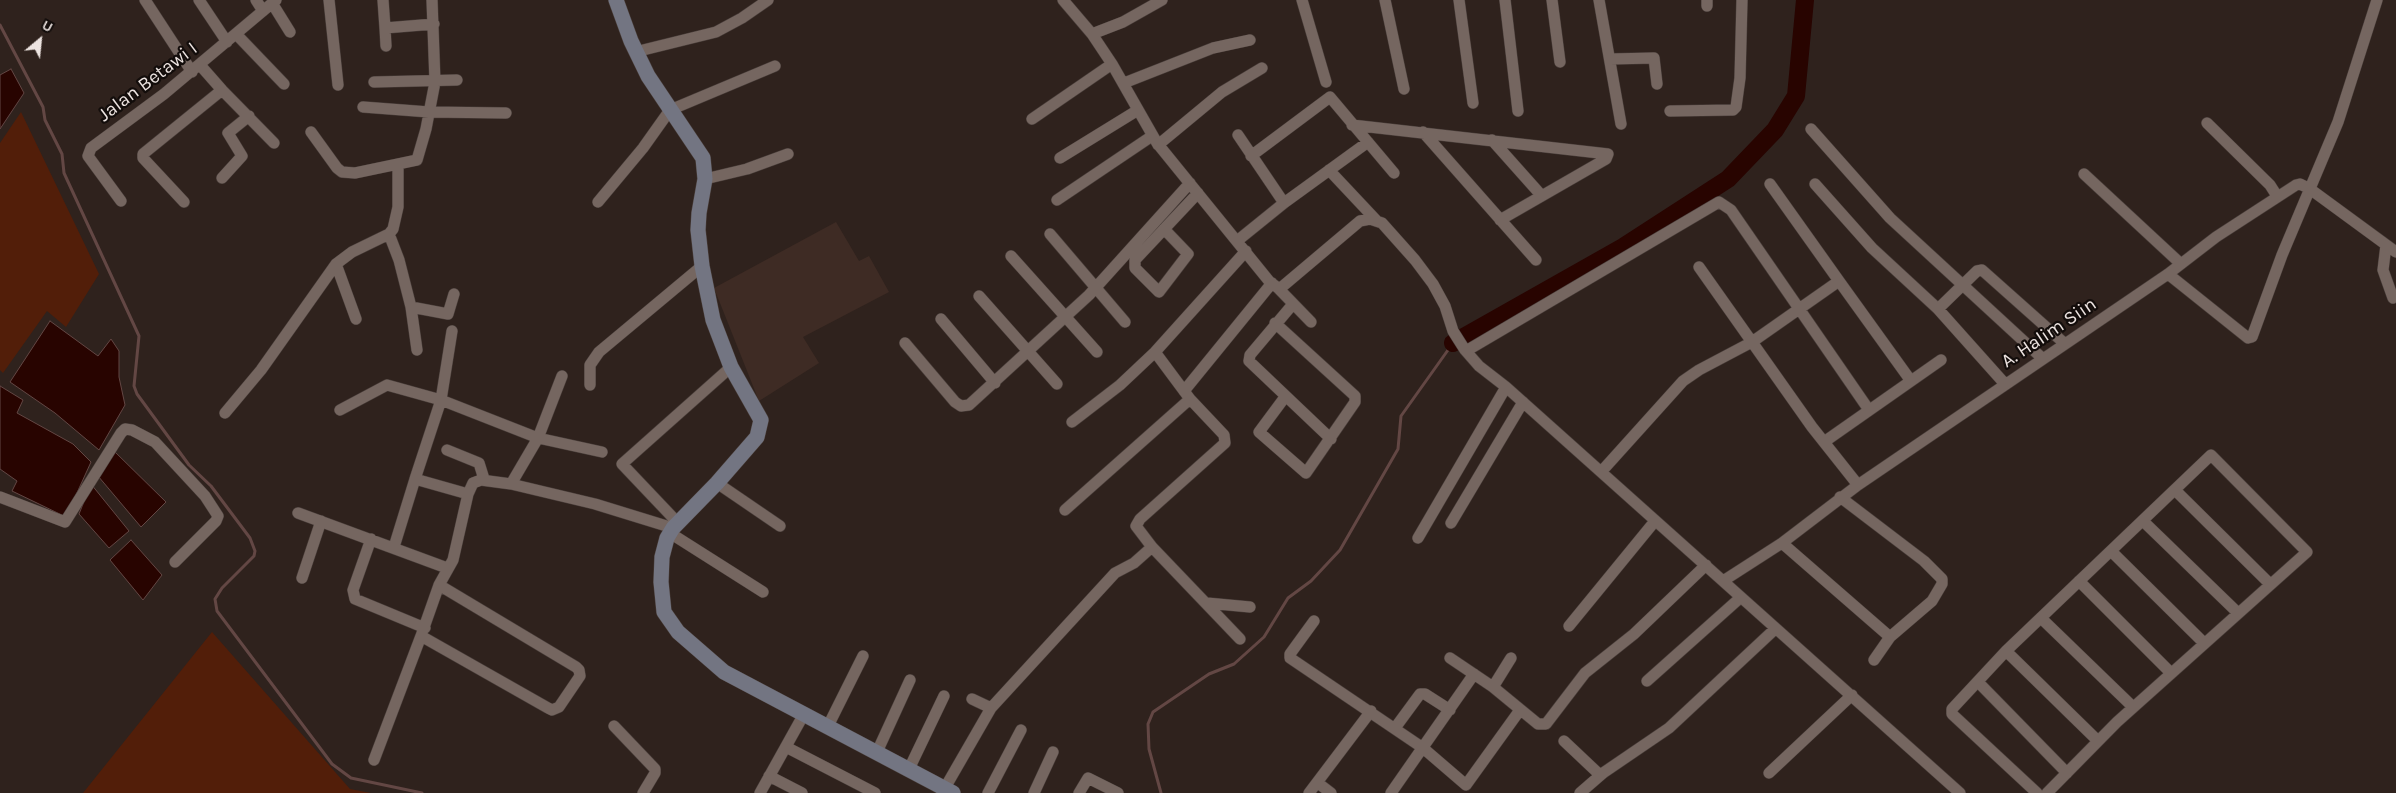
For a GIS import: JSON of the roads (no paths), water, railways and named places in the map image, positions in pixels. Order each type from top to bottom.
[{"type":"street","points":[[145,0],[196,68],[222,90],[274,143]]},
{"type":"street","points":[[199,0],[227,42]]},
{"type":"street","points":[[256,0],[263,11]]},
{"type":"street","points":[[329,0],[338,85]]},
{"type":"street","points":[[383,0],[386,46]]},
{"type":"street","points":[[312,132],[337,168],[342,172],[355,173],[398,166],[417,160],[430,112],[435,82],[432,0]]},
{"type":"street","points":[[616,0],[635,52],[670,110],[703,158],[705,179],[698,222],[702,266],[713,320],[731,366],[761,420],[761,427],[757,438],[674,528],[664,551],[661,589],[664,612],[671,624],[717,668],[947,791],[990,708],[1115,573],[1134,563],[1152,547]]},
{"type":"street","points":[[635,52],[716,32],[742,18],[768,0]]},
{"type":"street","points":[[1063,0],[1092,34],[1112,64],[1155,140],[1237,242],[1311,322]]},
{"type":"street","points":[[1092,34],[1128,20],[1162,0]]},
{"type":"street","points":[[1302,0],[1326,82]]},
{"type":"street","points":[[1385,0],[1404,89]]},
{"type":"street","points":[[1459,0],[1473,103]]},
{"type":"street","points":[[1505,0],[1518,111]]},
{"type":"street","points":[[1552,0],[1560,62]]},
{"type":"street","points":[[1599,0],[1621,124]]},
{"type":"street","points":[[1670,111],[1732,110],[1736,107],[1740,78],[1742,0]]},
{"type":"street","points":[[2168,274],[2248,338],[2251,338],[2338,122],[2377,0]]},
{"type":"street","points":[[274,2],[290,32]]},
{"type":"street","name":"Jalan Betawi I","points":[[121,201],[88,156],[89,152],[106,136],[237,35],[274,2]]},
{"type":"street","points":[[385,28],[434,24]]},
{"type":"street","points":[[237,35],[284,84]]},
{"type":"street","points":[[1124,83],[1213,48],[1250,40]]},
{"type":"street","points":[[1610,59],[1654,58],[1657,84]]},
{"type":"street","points":[[1032,119],[1112,64]]},
{"type":"street","points":[[598,202],[632,162],[670,110],[775,66]]},
{"type":"street","points":[[1057,200],[1155,140],[1222,92],[1262,68]]},
{"type":"street","points":[[374,82],[457,80]]},
{"type":"street","points":[[184,202],[143,158],[143,154],[222,90]]},
{"type":"street","points":[[1251,156],[1330,97],[1394,173]]},
{"type":"street","points":[[363,107],[430,112],[506,113]]},
{"type":"street","points":[[1060,158],[1138,110]]},
{"type":"street","points":[[222,178],[242,156],[228,133],[249,116]]},
{"type":"street","points":[[2207,123],[2274,191]]},
{"type":"street","points":[[1352,125],[1608,154],[1606,159],[1500,220]]},
{"type":"street","points":[[1811,129],[1890,218],[2042,358]]},
{"type":"street","points":[[1423,132],[1536,260]]},
{"type":"street","points":[[1238,135],[1284,203]]},
{"type":"street","points":[[1492,140],[1541,195]]},
{"type":"street","points":[[1237,242],[1284,203],[1368,142]]},
{"type":"street","points":[[705,179],[747,169],[788,154]]},
{"type":"street","points":[[225,413],[261,370],[336,264],[352,252],[389,234],[395,224],[398,207],[398,166]]},
{"type":"street","points":[[1329,170],[1376,220],[1384,226],[1430,279],[1445,306],[1453,331],[1479,366],[1506,386],[1706,565],[1775,630],[1852,695],[1960,793]]},
{"type":"street","points":[[2084,174],[2181,264]]},
{"type":"street","points":[[905,343],[955,402],[961,406],[969,405],[995,383],[1096,286],[1190,183]]},
{"type":"street","points":[[1770,184],[1911,381]]},
{"type":"street","points":[[1815,184],[1872,248],[1938,309],[2005,384]]},
{"type":"street","name":"A. Halim Siin","points":[[1723,581],[1782,543],[1840,497],[2168,274],[2274,191],[2300,184],[2310,189]]},
{"type":"street","points":[[2310,189],[2396,252]]},
{"type":"street","points":[[1164,229],[1188,254],[1159,292],[1135,268],[1134,263],[1136,258],[1198,193]]},
{"type":"street","points":[[1466,350],[1719,202],[1731,210],[1869,410]]},
{"type":"street","points":[[1275,285],[1283,286],[1357,222],[1367,219],[1376,220]]},
{"type":"street","points":[[389,234],[399,260],[411,307],[417,350]]},
{"type":"street","points":[[1050,234],[1125,322]]},
{"type":"street","points":[[2386,245],[2383,270],[2393,298]]},
{"type":"street","points":[[1072,422],[1120,385],[1155,352],[1246,251]]},
{"type":"street","points":[[1011,256],[1098,352]]},
{"type":"street","points":[[336,264],[356,319]]},
{"type":"street","points":[[590,385],[590,365],[599,352],[702,266]]},
{"type":"street","points":[[1699,267],[1824,442],[1858,485]]},
{"type":"street","points":[[1938,309],[1977,272],[1982,270],[2064,343]]},
{"type":"street","points":[[1601,472],[1683,381],[1699,370],[1752,342],[1839,281]]},
{"type":"street","points":[[1065,510],[1187,395],[1275,285]]},
{"type":"street","points":[[411,307],[448,314],[454,294]]},
{"type":"street","points":[[979,296],[1057,384]]},
{"type":"street","points":[[1293,304],[1249,358],[1253,366],[1331,439]]},
{"type":"street","points":[[941,319],[995,383]]},
{"type":"street","points":[[1276,323],[1355,396],[1355,402],[1306,473],[1269,442],[1259,430],[1285,397]]},
{"type":"street","points":[[394,547],[441,400],[452,331]]},
{"type":"street","points":[[1155,352],[1187,395],[1224,435],[1226,443],[1136,522],[1137,529],[1240,639]]},
{"type":"street","points":[[1824,442],[1941,360]]},
{"type":"street","points":[[731,366],[622,464],[674,528],[763,592]]},
{"type":"street","points":[[511,484],[538,438],[562,376]]},
{"type":"street","points":[[340,410],[387,385],[441,400],[538,438],[602,452]]},
{"type":"street","points":[[1418,538],[1506,386]]},
{"type":"street","points":[[1451,523],[1523,402]]},
{"type":"street","points":[[0,497],[66,522],[121,433],[126,429],[132,430],[155,442],[205,496],[218,516],[216,521],[175,562]]},
{"type":"street","points":[[447,450],[479,463],[484,479]]},
{"type":"street","points":[[2037,793],[1952,714],[1952,708],[2006,651],[2211,455],[2307,552],[2133,707],[2047,793]]},
{"type":"street","points":[[415,479],[468,494]]},
{"type":"street","points":[[374,760],[439,585],[453,560],[472,483],[484,479],[511,484],[595,504],[674,528]]},
{"type":"street","points":[[717,483],[780,526]]},
{"type":"street","points":[[2175,490],[2270,584]]},
{"type":"street","points":[[1840,497],[1924,561],[1942,579],[1942,584],[1932,601],[1890,637],[1874,660]]},
{"type":"street","points":[[298,513],[447,568]]},
{"type":"street","points":[[2143,520],[2238,613]]},
{"type":"street","points":[[302,578],[321,521]]},
{"type":"street","points":[[1569,626],[1655,521]]},
{"type":"street","points":[[371,539],[352,590],[355,599],[423,632],[552,710],[559,707],[580,676],[579,670],[439,585]]},
{"type":"street","points":[[1782,543],[1890,637]]},
{"type":"street","points":[[2110,551],[2204,643]]},
{"type":"street","points":[[1450,658],[1493,687],[1538,724],[1546,724],[1585,673],[1634,634],[1706,565]]},
{"type":"street","points":[[2079,582],[2171,673]]},
{"type":"street","points":[[1647,681],[1740,598]]},
{"type":"street","points":[[1207,603],[1250,607]]},
{"type":"street","points":[[2041,618],[2133,707]]},
{"type":"street","points":[[1314,621],[1290,654],[1290,658],[1424,748],[1470,789],[1520,710]]},
{"type":"street","points":[[1580,793],[1600,776],[1669,728],[1775,630]]},
{"type":"street","points":[[2006,651],[2098,741]]},
{"type":"street","points":[[828,726],[863,656]]},
{"type":"street","points":[[1493,687],[1511,658]]},
{"type":"street","points":[[1391,793],[1474,674]]},
{"type":"street","points":[[877,752],[910,680]]},
{"type":"street","points":[[1978,682],[2067,772]]},
{"type":"street","points":[[1395,728],[1420,694],[1425,694],[1450,710]]},
{"type":"street","points":[[1769,773],[1852,695]]},
{"type":"street","points":[[909,769],[944,696]]},
{"type":"street","points":[[972,699],[990,708]]},
{"type":"street","points":[[1309,793],[1371,711]]},
{"type":"street","points":[[760,793],[804,714]]},
{"type":"street","points":[[614,726],[655,769],[643,793]]},
{"type":"street","points":[[988,793],[1021,730]]},
{"type":"street","points":[[1564,741],[1600,776]]},
{"type":"street","points":[[786,747],[875,793]]},
{"type":"street","points":[[1034,793],[1053,752]]},
{"type":"street","points":[[770,776],[802,793]]},
{"type":"street","points":[[1079,793],[1088,778],[1118,793]]},
{"type":"street","points":[[1318,783],[1331,793]]},
{"type":"waterway","points":[[1453,343],[1623,247],[1728,179],[1775,130],[1796,96],[1805,0]]},
{"type":"waterway","points":[[0,25],[43,107],[45,120],[62,154],[64,173],[139,336],[134,386],[137,394],[189,465],[211,486],[250,538],[255,551],[254,556],[222,588],[215,599],[217,611],[332,764],[351,778],[422,793]]},
{"type":"waterway","points":[[1161,793],[1149,749],[1148,724],[1153,712],[1209,674],[1234,664],[1264,637],[1288,598],[1311,581],[1340,550],[1398,449],[1401,416],[1453,343]]}]
